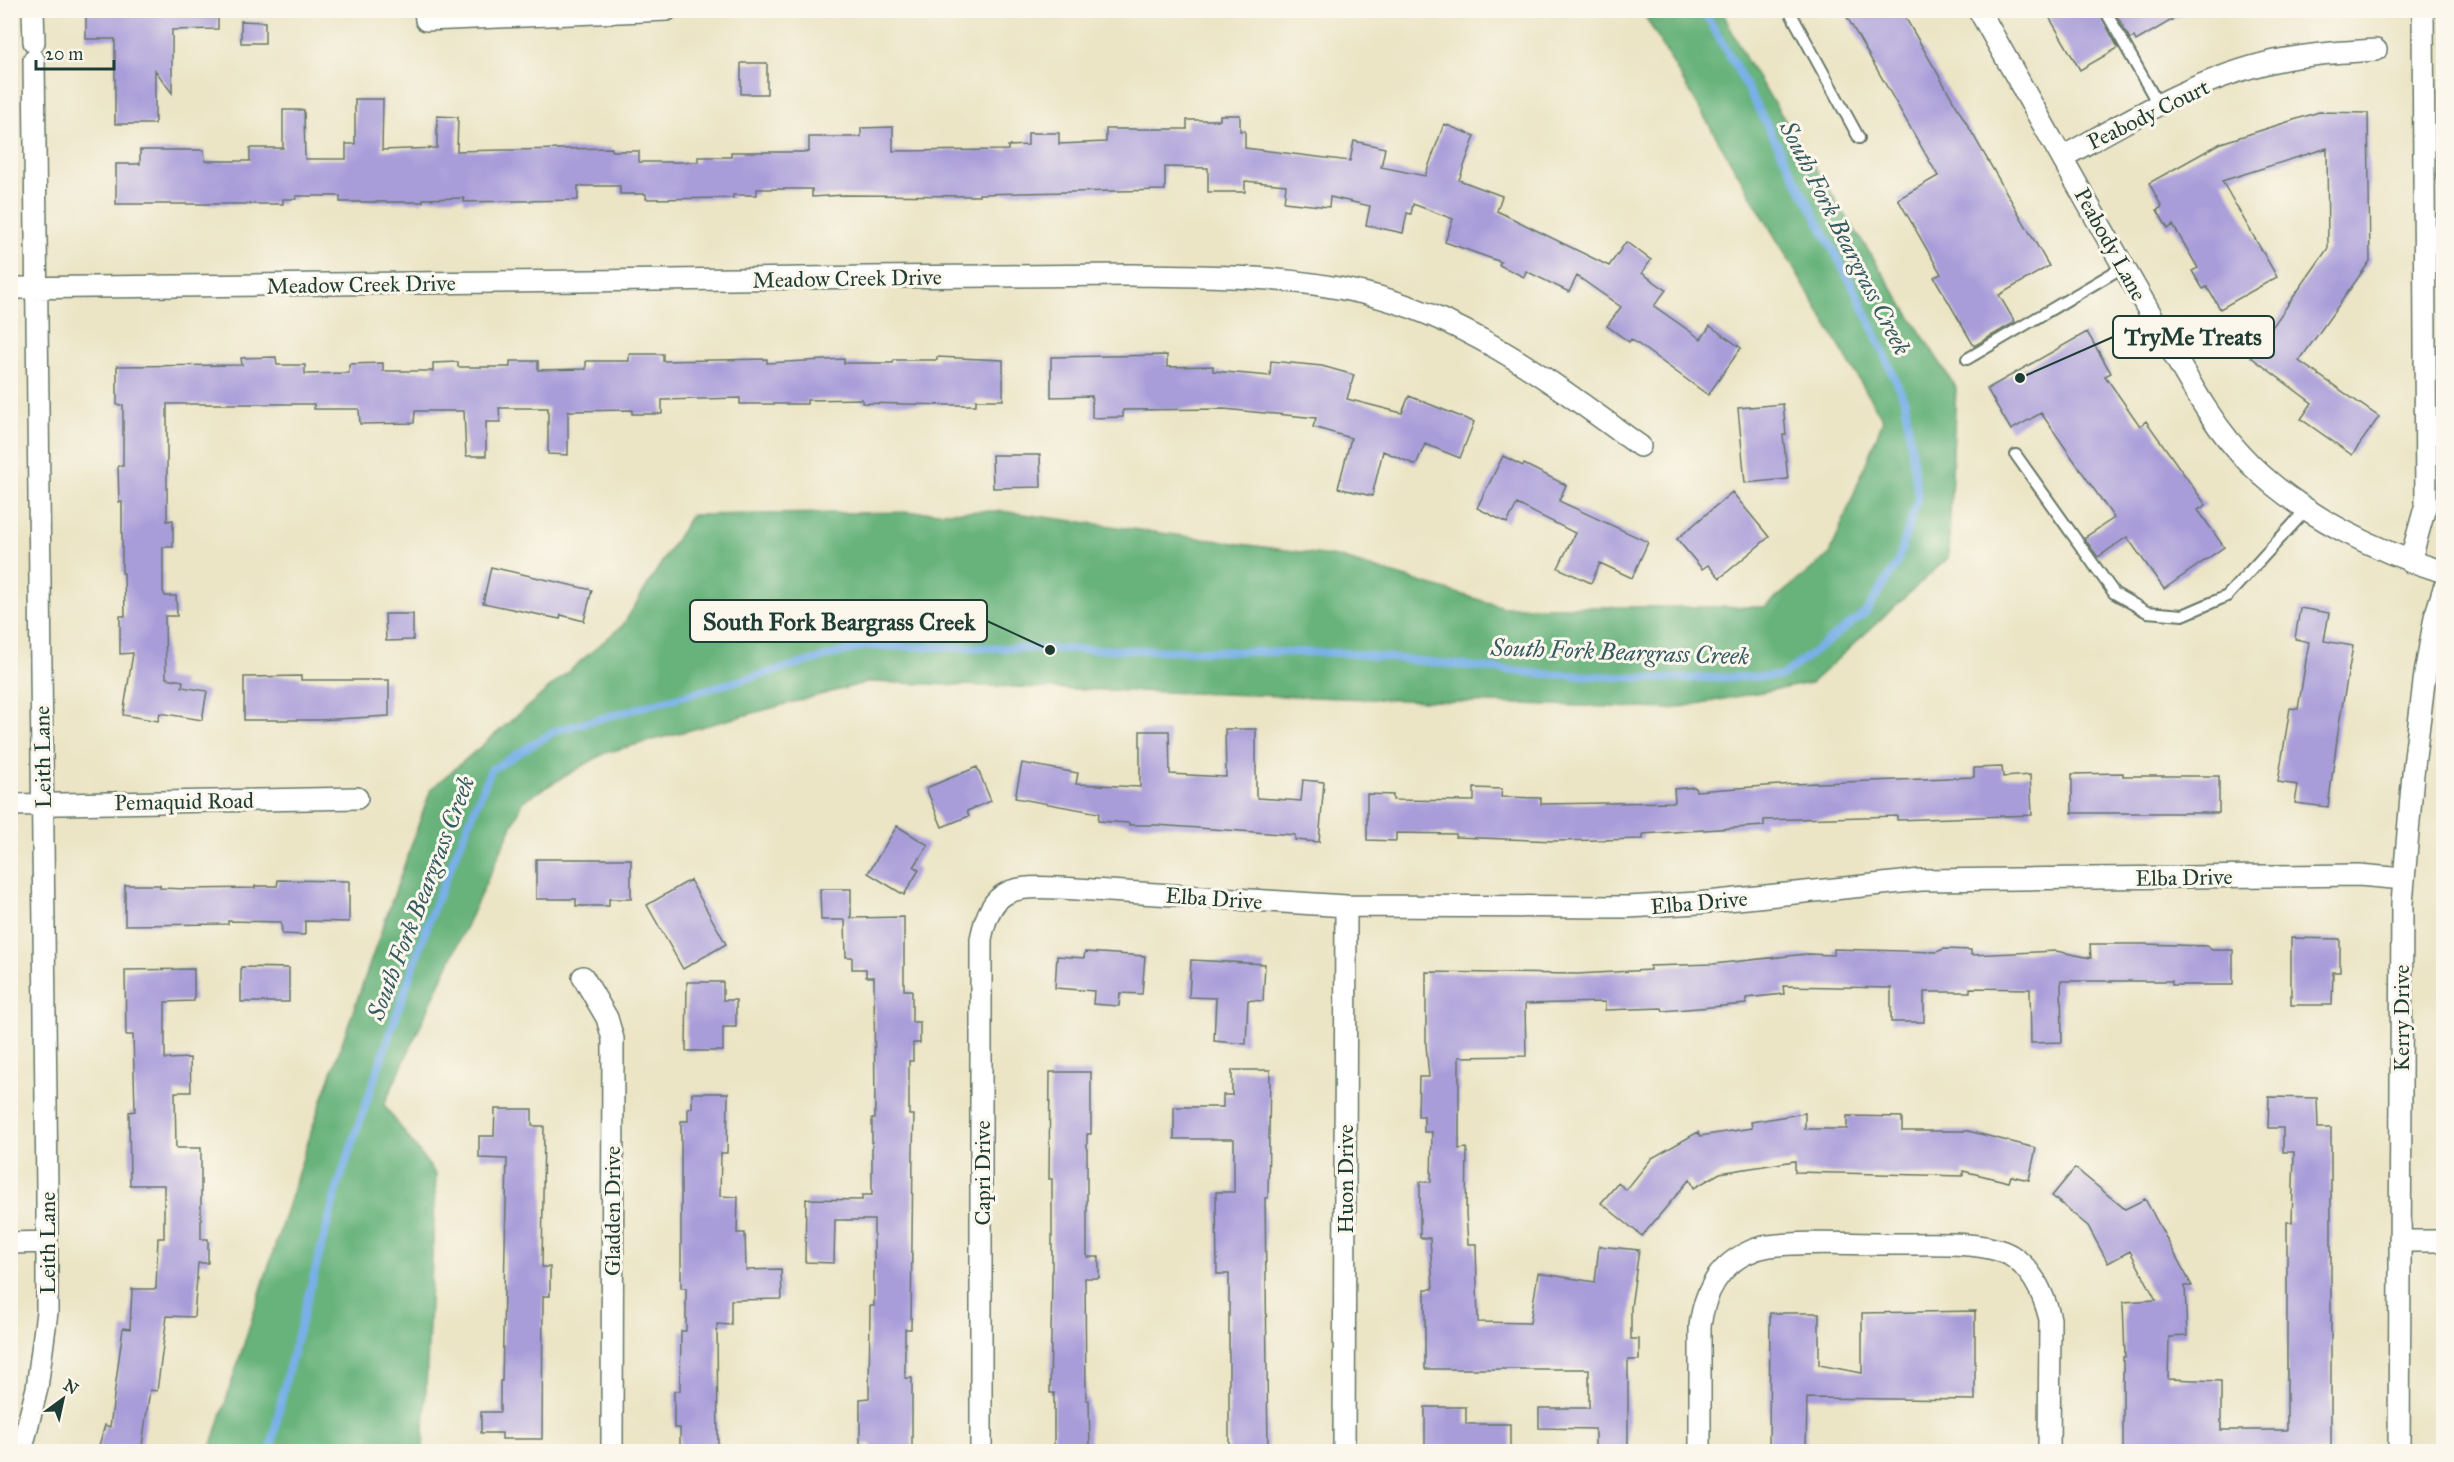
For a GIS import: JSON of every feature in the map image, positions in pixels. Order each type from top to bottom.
[{"type":"street","name":"Leith Lane","points":[[21,1452],[37,1388],[47,1312],[38,288],[33,10]]},
{"type":"street","points":[[425,10],[426,20],[667,10]]},
{"type":"street","name":"Peabody Lane","points":[[1978,10],[2123,267],[2222,434],[2250,465],[2274,486],[2331,524],[2410,562],[2444,572]]},
{"type":"street","points":[[2410,562],[2426,504],[2423,10]]},
{"type":"street","name":"Peabody Court","points":[[2063,157],[2158,104],[2235,72],[2314,54],[2376,50]]},
{"type":"street","name":"Meadow Creek Drive","points":[[10,288],[1049,275],[1224,276],[1290,279],[1366,293],[1440,318],[1532,368],[1640,446]]},
{"type":"street","name":"Kerry Drive","points":[[2399,1452],[2404,879],[2425,674],[2435,617],[2444,588]]},
{"type":"street","name":"Pemaquid Road","points":[[10,805],[357,798]]},
{"type":"street","name":"Elba Drive","points":[[997,899],[1008,891],[1027,887],[1346,906],[1628,907],[1698,903],[1921,880],[2359,875],[2404,879]]},
{"type":"street","name":"Capri Drive","points":[[981,1452],[981,939],[985,917],[997,899]]},
{"type":"street","name":"Huon Drive","points":[[1344,1452],[1346,906]]},
{"type":"street","name":"Gladden Drive","points":[[583,977],[606,1018],[613,1040],[612,1452]]},
{"type":"street","points":[[2400,1241],[2444,1241]]},
{"type":"street","points":[[10,1243],[47,1242]]},
{"type":"street","points":[[1700,1452],[1700,1326],[1705,1301],[1716,1279],[1730,1264],[1746,1253],[1766,1246],[1866,1244],[1973,1245],[2010,1255],[2030,1275],[2045,1300],[2050,1320],[2049,1452]]},
{"type":"lane","points":[[1789,10],[1859,138]]},
{"type":"lane","points":[[2105,10],[2158,104]]},
{"type":"lane","points":[[1967,359],[2123,267]]},
{"type":"lane","points":[[2016,455],[2114,593],[2147,612],[2183,615],[2227,596],[2307,509]]},
{"type":"green space","points":[[1642,11],[1722,11],[1747,61],[1956,388],[1948,558],[1811,683],[1670,709],[868,682],[605,753],[524,800],[384,1105],[436,1175],[423,1451],[210,1451],[313,1126],[431,789],[623,625],[691,515],[1001,511],[1337,557],[1503,607],[1765,607],[1830,554],[1883,420]]},
{"type":"building","points":[[86,10],[218,10],[218,29],[172,30],[172,93],[155,70],[155,124],[115,124],[115,39],[86,39]]},
{"type":"building","points":[[1843,10],[1901,10],[2049,266],[1999,295],[2015,322],[1974,346],[1934,277],[1941,274],[1898,199],[1938,176]]},
{"type":"building","points":[[2045,10],[2098,10],[2118,48],[2080,70]]},
{"type":"building","points":[[2114,10],[2189,10],[2136,41],[2134,37],[2130,39]]},
{"type":"building","points":[[241,21],[265,22],[265,43],[241,43]]},
{"type":"building","points":[[741,63],[767,63],[767,94],[741,94]]},
{"type":"building","points":[[355,99],[383,99],[382,150],[437,148],[437,116],[458,117],[457,151],[612,148],[612,151],[639,151],[639,162],[698,162],[698,157],[731,157],[731,152],[809,152],[809,137],[861,137],[861,128],[893,127],[893,151],[1008,150],[1008,146],[1028,145],[1028,133],[1059,133],[1059,144],[1106,142],[1106,129],[1187,129],[1187,120],[1220,120],[1220,115],[1240,115],[1240,131],[1245,131],[1245,148],[1350,161],[1354,141],[1385,148],[1381,167],[1425,176],[1444,124],[1475,136],[1459,180],[1502,196],[1497,211],[1609,266],[1626,242],[1651,260],[1642,273],[1666,290],[1654,306],[1701,339],[1710,326],[1741,348],[1708,395],[1631,339],[1629,342],[1607,326],[1621,307],[1577,276],[1569,292],[1526,271],[1524,277],[1499,265],[1501,262],[1445,242],[1453,219],[1413,204],[1411,214],[1407,213],[1403,233],[1366,225],[1370,206],[1330,197],[1329,207],[1284,202],[1286,185],[1245,181],[1245,192],[1208,192],[1208,168],[1165,167],[1165,190],[979,194],[979,196],[844,195],[812,197],[812,189],[757,189],[757,195],[733,195],[733,198],[646,199],[646,194],[620,194],[620,186],[578,186],[578,200],[464,202],[464,198],[423,199],[423,202],[340,202],[340,196],[296,196],[296,199],[283,199],[283,204],[116,204],[116,164],[140,164],[140,150],[204,150],[205,161],[250,161],[250,148],[283,148],[283,110],[304,110],[305,159],[346,159],[346,144],[355,144]]},
{"type":"building","points":[[2319,112],[2368,113],[2370,261],[2299,361],[2379,417],[2352,455],[2301,419],[2312,403],[2251,357],[2328,248],[2327,148],[2222,181],[2277,277],[2220,309],[2207,287],[2203,289],[2192,271],[2198,268],[2173,225],[2168,229],[2157,210],[2162,207],[2149,183],[2221,143]]},
{"type":"building","points":[[2087,332],[2111,373],[2105,376],[2140,426],[2146,421],[2206,505],[2198,510],[2224,547],[2164,589],[2127,537],[2098,557],[2084,538],[2114,518],[2041,413],[2011,430],[1987,389]]},
{"type":"building","points":[[629,354],[663,354],[663,361],[767,359],[767,363],[844,359],[844,363],[893,363],[894,360],[937,360],[937,357],[1003,360],[1003,400],[976,400],[976,405],[862,403],[862,399],[807,400],[807,404],[740,404],[740,398],[662,400],[662,414],[632,414],[632,410],[568,411],[568,455],[548,454],[548,408],[499,408],[500,422],[486,422],[486,456],[466,456],[464,411],[415,411],[414,423],[360,424],[359,409],[314,409],[314,404],[167,404],[167,521],[173,520],[173,547],[163,547],[163,591],[165,596],[176,596],[177,616],[165,616],[166,678],[183,681],[182,687],[207,691],[202,720],[160,713],[158,721],[123,715],[133,653],[120,654],[120,616],[125,616],[124,573],[122,573],[122,502],[119,502],[118,466],[123,466],[123,405],[117,405],[117,366],[242,365],[241,358],[276,357],[277,365],[305,365],[305,374],[349,373],[349,364],[383,363],[383,371],[433,371],[433,363],[458,362],[458,367],[510,367],[510,361],[538,361],[538,370],[586,369],[586,361],[629,361]]},
{"type":"building","points":[[1167,355],[1167,367],[1213,366],[1213,371],[1270,376],[1271,361],[1322,366],[1354,375],[1347,399],[1402,413],[1409,396],[1474,422],[1460,458],[1425,444],[1416,465],[1383,451],[1372,496],[1338,488],[1351,438],[1313,427],[1316,418],[1224,409],[1123,410],[1123,417],[1092,418],[1092,396],[1051,397],[1051,357]]},
{"type":"building","points":[[1783,404],[1786,435],[1783,435],[1788,479],[1745,483],[1738,408]]},
{"type":"building","points":[[992,455],[1040,455],[1041,487],[993,488]]},
{"type":"building","points":[[1503,456],[1566,485],[1559,501],[1648,542],[1632,578],[1600,563],[1591,583],[1558,568],[1575,533],[1517,504],[1507,523],[1477,508]]},
{"type":"building","points":[[1732,492],[1769,537],[1720,578],[1708,565],[1702,569],[1677,539]]},
{"type":"building","points":[[491,567],[592,590],[584,621],[561,615],[560,619],[483,603]]},
{"type":"building","points":[[2300,608],[2329,613],[2324,641],[2353,646],[2339,724],[2328,807],[2295,803],[2298,785],[2278,782],[2290,708],[2298,709],[2309,642],[2295,639]]},
{"type":"building","points":[[385,614],[413,614],[413,640],[386,641]]},
{"type":"building","points":[[301,676],[301,680],[389,680],[389,716],[318,720],[244,720],[244,677]]},
{"type":"building","points":[[1225,729],[1256,729],[1256,796],[1258,798],[1301,801],[1303,780],[1324,782],[1319,842],[1295,840],[1295,835],[1098,821],[1099,813],[1015,798],[1022,763],[1078,773],[1076,784],[1140,787],[1140,731],[1169,731],[1170,774],[1226,777]]},
{"type":"building","points":[[977,767],[991,801],[967,811],[969,816],[942,827],[926,788]]},
{"type":"building","points":[[2002,767],[2003,777],[2030,775],[2032,815],[1897,820],[1897,816],[1764,820],[1764,826],[1643,834],[1643,839],[1556,841],[1455,837],[1456,834],[1396,833],[1396,841],[1367,840],[1367,794],[1393,795],[1393,800],[1474,801],[1474,788],[1502,789],[1501,797],[1541,798],[1541,804],[1675,802],[1674,789],[1695,787],[1696,791],[1794,784],[1974,777],[1974,768]]},
{"type":"building","points":[[2123,773],[2123,776],[2219,776],[2219,813],[2072,813],[2072,774]]},
{"type":"building","points":[[897,826],[928,845],[914,867],[919,870],[904,895],[868,873]]},
{"type":"building","points":[[536,859],[631,859],[631,899],[609,899],[609,906],[576,906],[576,899],[536,899]]},
{"type":"building","points":[[278,880],[349,881],[349,922],[305,921],[305,935],[282,934],[281,922],[228,921],[228,924],[125,925],[125,885],[160,885],[160,888],[187,889],[255,888],[255,886],[277,886]]},
{"type":"building","points":[[690,880],[726,944],[683,969],[647,905]]},
{"type":"building","points":[[820,889],[851,889],[851,918],[904,917],[904,990],[912,990],[912,1022],[920,1022],[920,1043],[913,1043],[913,1061],[909,1061],[909,1115],[914,1115],[911,1329],[905,1329],[905,1378],[912,1378],[912,1452],[871,1452],[871,1444],[860,1444],[860,1399],[869,1398],[870,1306],[874,1306],[874,1220],[835,1220],[834,1263],[805,1262],[806,1199],[862,1200],[862,1195],[872,1195],[872,1118],[875,1118],[874,977],[866,977],[866,969],[852,969],[852,957],[846,957],[845,920],[821,920]]},
{"type":"building","points":[[2291,938],[2340,939],[2340,972],[2333,972],[2332,1005],[2291,1005]]},
{"type":"building","points":[[2090,944],[2206,946],[2212,950],[2233,950],[2233,985],[2172,985],[2172,981],[2061,981],[2062,1042],[2031,1043],[2030,989],[1970,988],[1970,992],[1924,992],[1924,1022],[1891,1022],[1891,988],[1783,986],[1784,994],[1746,998],[1746,1004],[1663,1011],[1662,1008],[1605,1010],[1605,1002],[1525,1004],[1526,1056],[1459,1057],[1459,1149],[1467,1148],[1466,1213],[1468,1244],[1476,1244],[1478,1322],[1530,1323],[1538,1273],[1595,1282],[1599,1246],[1639,1250],[1631,1307],[1631,1339],[1639,1339],[1639,1360],[1628,1360],[1628,1452],[1595,1452],[1595,1429],[1539,1428],[1539,1408],[1589,1408],[1589,1369],[1425,1369],[1425,1289],[1433,1289],[1430,1238],[1420,1238],[1420,1182],[1431,1182],[1432,1132],[1424,1132],[1424,1116],[1418,1116],[1419,1077],[1429,1077],[1426,1045],[1426,972],[1577,974],[1650,970],[1650,966],[1713,964],[1807,954],[1834,955],[1834,949],[1936,952],[1944,949],[1971,950],[1971,955],[2056,951],[2091,958]]},
{"type":"building","points":[[1085,952],[1145,956],[1142,994],[1120,993],[1119,1006],[1093,1004],[1094,991],[1055,988],[1057,956],[1084,958]]},
{"type":"building","points":[[1191,960],[1265,964],[1263,1001],[1248,1000],[1246,1044],[1214,1041],[1216,998],[1189,997]]},
{"type":"building","points":[[241,967],[289,968],[289,1002],[241,1002]]},
{"type":"building","points":[[194,969],[194,1001],[165,1002],[165,1059],[190,1058],[191,1092],[175,1092],[176,1148],[201,1148],[201,1239],[208,1239],[208,1263],[198,1263],[194,1317],[167,1316],[157,1391],[150,1390],[141,1452],[97,1452],[105,1425],[110,1427],[123,1328],[130,1329],[132,1289],[156,1289],[158,1238],[164,1238],[164,1185],[130,1185],[129,1112],[135,1111],[133,1035],[126,1035],[125,970]]},
{"type":"building","points":[[687,982],[723,982],[723,1000],[736,1000],[736,1027],[723,1027],[723,1051],[686,1051]]},
{"type":"building","points":[[1232,1070],[1270,1070],[1268,1198],[1265,1198],[1268,1452],[1229,1452],[1229,1274],[1217,1274],[1216,1192],[1234,1192],[1234,1139],[1174,1139],[1174,1107],[1223,1107],[1223,1095],[1232,1095]]},
{"type":"building","points":[[1050,1072],[1091,1072],[1091,1134],[1087,1134],[1087,1257],[1099,1257],[1099,1278],[1085,1278],[1086,1400],[1089,1400],[1090,1452],[1054,1452],[1054,1393],[1050,1393],[1052,1179],[1049,1179]]},
{"type":"building","points":[[692,1093],[728,1093],[727,1153],[721,1153],[720,1196],[738,1197],[737,1233],[745,1233],[746,1270],[781,1269],[782,1299],[731,1300],[731,1325],[717,1324],[718,1452],[680,1452],[680,1428],[674,1428],[674,1391],[680,1391],[681,1331],[686,1331],[686,1288],[681,1288],[681,1121],[688,1121],[688,1108],[692,1108]]},
{"type":"building","points":[[2269,1097],[2317,1098],[2318,1128],[2331,1128],[2331,1452],[2123,1452],[2123,1357],[2125,1357],[2123,1302],[2156,1300],[2130,1251],[2108,1263],[2088,1226],[2052,1196],[2075,1168],[2125,1209],[2145,1199],[2192,1286],[2185,1286],[2187,1336],[2169,1337],[2168,1379],[2221,1381],[2221,1430],[2287,1430],[2287,1222],[2292,1222],[2294,1152],[2283,1152],[2283,1128],[2268,1128]]},
{"type":"building","points":[[495,1109],[532,1109],[532,1126],[544,1126],[542,1267],[550,1267],[550,1296],[543,1296],[542,1439],[502,1439],[502,1433],[481,1433],[481,1412],[500,1412],[500,1381],[502,1381],[507,1159],[479,1158],[479,1136],[494,1136]]},
{"type":"building","points":[[1805,1113],[1805,1129],[1847,1129],[1847,1116],[1902,1117],[1902,1131],[1968,1131],[2036,1148],[2029,1180],[2011,1176],[2009,1182],[1963,1171],[1963,1176],[1795,1172],[1795,1161],[1720,1173],[1694,1188],[1690,1179],[1642,1236],[1601,1203],[1618,1183],[1626,1190],[1652,1158],[1698,1132],[1700,1136],[1752,1128],[1751,1122]]},
{"type":"building","points":[[1975,1311],[1975,1400],[1807,1398],[1806,1452],[1769,1452],[1770,1313],[1819,1313],[1819,1365],[1862,1373],[1862,1313]]},
{"type":"building","points":[[1425,1407],[1466,1407],[1466,1424],[1510,1424],[1510,1451],[1425,1452]]},
{"type":"waterway","name":"South Fork Beargrass Creek","points":[[270,1452],[286,1379],[338,1185],[433,909],[491,770],[555,731],[865,646],[1345,653],[1542,674],[1668,679],[1782,676],[1866,612],[1897,564],[1918,497],[1905,402],[1861,302],[1736,67],[1703,10]]},
{"type":"place","name":"TryMe Treats","points":[[2020,378]]},
{"type":"place","name":"South Fork Beargrass Creek","points":[[1050,650]]}]
